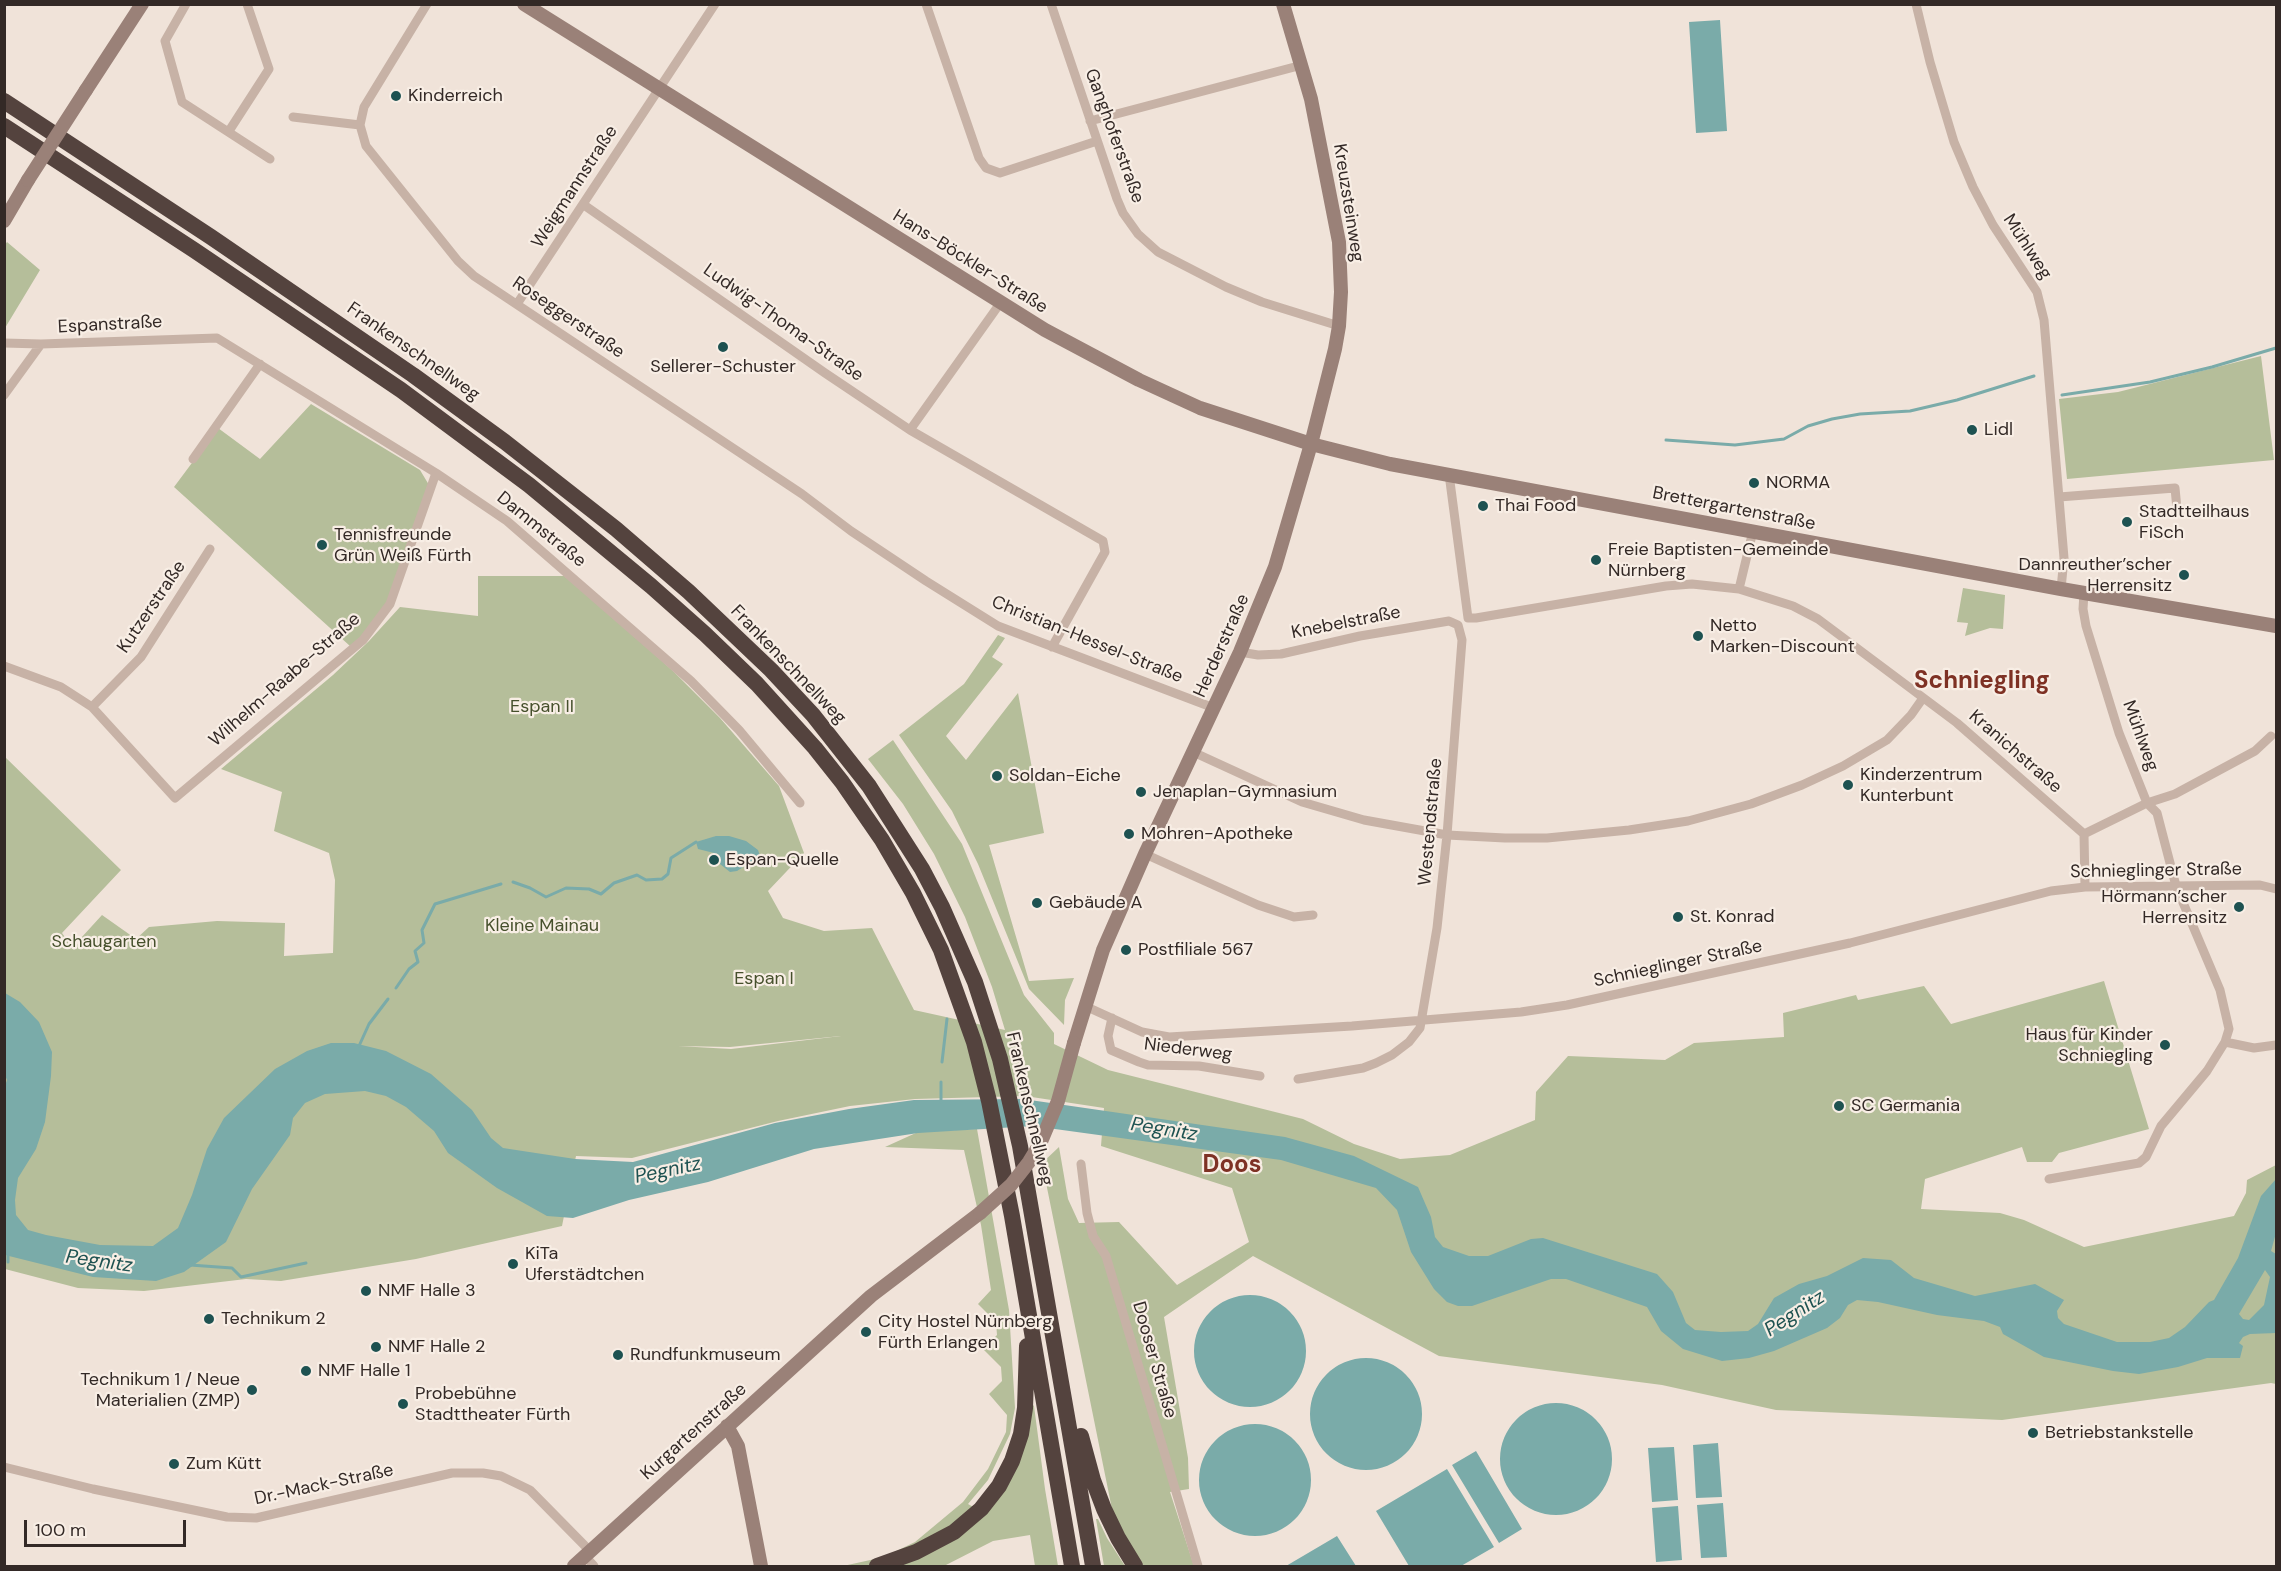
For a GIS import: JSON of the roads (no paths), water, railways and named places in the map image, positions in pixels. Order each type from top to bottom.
[{"type":"highway","name":"Frankenschnellweg","points":[[4,101],[211,237],[413,375],[505,442],[616,529],[771,670],[813,715],[869,786],[927,878],[961,947],[995,1043],[1020,1146],[1093,1566]]},
{"type":"highway","name":"Frankenschnellweg","points":[[4,126],[194,250],[401,390],[489,455],[591,535],[705,634],[757,684],[815,748],[842,782],[882,840],[909,885],[941,950],[974,1042],[998,1146],[1072,1566]]},
{"type":"highway","points":[[877,1566],[916,1552],[954,1532],[981,1509],[1004,1478],[1018,1444],[1025,1408],[1027,1306]]},
{"type":"highway","points":[[1053,1336],[1093,1480],[1112,1527],[1135,1566]]},
{"type":"main road","points":[[4,221],[142,4]]},
{"type":"main road","name":"Hans-Böckler-Straße","points":[[524,4],[1081,351],[1200,408],[1311,444],[1365,458],[1433,471]]},
{"type":"main road","name":"Kreuzsteinweg","points":[[1283,4],[1302,65],[1318,130],[1339,242],[1342,278],[1339,326],[1311,444]]},
{"type":"main road","name":"Herderstraße","points":[[1074,1043],[1099,961],[1144,854],[1240,652],[1275,567],[1311,444]]},
{"type":"main road","name":"Brettergartenstraße","points":[[1433,471],[2061,589],[2277,626]]},
{"type":"main road","name":"Kurgartenstraße","points":[[574,1566],[590,1558],[727,1426],[871,1296],[980,1214],[1018,1178],[1040,1144],[1058,1101],[1074,1043]]},
{"type":"main road","points":[[727,1426],[738,1446],[761,1566]]},
{"type":"street","points":[[186,4],[165,41],[182,102],[270,159]]},
{"type":"street","points":[[229,131],[269,69],[247,4]]},
{"type":"street","points":[[293,117],[360,125],[364,106],[427,4]]},
{"type":"street","name":"Weigmannstraße","points":[[517,304],[715,4]]},
{"type":"street","points":[[926,4],[979,158],[986,168],[1000,173],[1096,141]]},
{"type":"street","name":"Ganghoferstraße","points":[[1051,4],[1096,141],[1123,213],[1138,234],[1158,252],[1192,271],[1262,302],[1339,326]]},
{"type":"street","name":"Mühlweg","points":[[1916,4],[1930,62],[1954,142],[1993,225],[2037,292],[2044,320],[2064,563],[2061,589]]},
{"type":"street","points":[[1090,121],[1302,65]]},
{"type":"street","name":"Roseggerstraße","points":[[360,125],[366,146],[458,261],[474,276],[802,494]]},
{"type":"street","name":"Ludwig-Thoma-Straße","points":[[584,205],[910,430],[1103,541],[1105,552],[1052,646]]},
{"type":"street","points":[[910,430],[1001,302]]},
{"type":"street","name":"Espanstraße","points":[[4,343],[41,344],[217,338]]},
{"type":"street","name":"Dammstraße","points":[[217,338],[436,473],[507,521],[691,681],[739,730],[800,803]]},
{"type":"street","points":[[4,395],[41,344]]},
{"type":"street","points":[[193,459],[260,364]]},
{"type":"street","name":"Wilhelm-Raabe-Straße","points":[[92,707],[175,798],[363,640],[390,604],[436,473]]},
{"type":"street","points":[[1449,474],[1468,618],[1673,585],[1707,584],[1739,589],[1753,531]]},
{"type":"street","points":[[2059,497],[2175,488],[2177,509]]},
{"type":"street","name":"Christian-Hessel-Straße","points":[[802,494],[851,531],[998,626],[1214,708]]},
{"type":"street","name":"Kutzerstraße","points":[[92,707],[141,657],[210,549]]},
{"type":"street","name":"Kranichstraße","points":[[1739,589],[1793,606],[1810,614],[1893,673],[1966,730],[2084,834]]},
{"type":"street","name":"Mühlweg","points":[[2084,593],[2083,609],[2086,626],[2119,733],[2147,803],[2157,813],[2176,886],[2220,990],[2229,1029],[2225,1042]]},
{"type":"street","name":"Knebelstraße","points":[[1240,652],[1258,655],[1281,654],[1449,621],[1458,625]]},
{"type":"street","name":"Westendstraße","points":[[1422,1021],[1437,928],[1447,835],[1462,640],[1458,625]]},
{"type":"street","points":[[4,666],[61,687],[92,707]]},
{"type":"street","points":[[1193,752],[1302,802],[1364,820],[1447,835],[1547,838],[1588,835],[1688,821],[1726,811],[1802,785],[1843,766],[1887,740],[1911,716],[1923,698]]},
{"type":"street","points":[[2085,887],[2084,834],[2147,803],[2175,794],[2255,751],[2271,736]]},
{"type":"street","points":[[1144,854],[1258,905],[1294,917],[1313,915]]},
{"type":"street","name":"Schnieglinger Straße","points":[[1085,1006],[1142,1032],[1169,1037],[1422,1021],[1521,1012],[1567,1005],[1850,943],[2051,891],[2085,887],[2260,885],[2277,889]]},
{"type":"street","name":"Niederweg","points":[[1112,1018],[1108,1036],[1111,1050],[1139,1062],[1148,1065],[1199,1066],[1260,1076]]},
{"type":"street","points":[[1298,1079],[1363,1068],[1376,1063],[1392,1055],[1409,1042],[1420,1028],[1422,1021]]},
{"type":"street","points":[[2049,1179],[2139,1164],[2146,1157],[2161,1126],[2207,1071],[2225,1042],[2254,1048],[2277,1045]]},
{"type":"street","name":"Dooser Straße","points":[[1081,1164],[1087,1213],[1093,1236],[1106,1256],[1198,1566]]},
{"type":"street","name":"Dr.-Mack-Straße","points":[[4,1467],[93,1489],[227,1517],[256,1518],[452,1473],[483,1473],[501,1476],[530,1490],[590,1558]]},
{"type":"water","points":[[1720,20],[1727,131],[1696,133],[1689,22]]},
{"type":"water","points":[[716,836],[729,836],[746,841],[758,850],[760,856],[737,871],[730,872],[720,864],[718,854],[698,849],[696,842]]},
{"type":"water","name":"Pegnitz","points":[[5,993],[20,1002],[39,1022],[52,1052],[45,1122],[36,1149],[18,1178],[15,1200],[16,1215],[28,1230],[100,1245],[153,1246],[178,1228],[207,1149],[224,1118],[275,1069],[307,1051],[331,1043],[354,1043],[386,1051],[431,1074],[472,1110],[491,1138],[503,1148],[575,1159],[633,1162],[775,1123],[914,1100],[1023,1099],[1285,1137],[1354,1156],[1418,1187],[1431,1217],[1435,1237],[1443,1247],[1469,1256],[1488,1256],[1531,1239],[1543,1238],[1657,1274],[1673,1292],[1686,1323],[1695,1330],[1721,1332],[1748,1331],[1758,1324],[1774,1298],[1799,1284],[1827,1276],[1863,1258],[1891,1260],[1914,1278],[1975,1296],[2035,1284],[2064,1300],[2057,1311],[2058,1318],[2064,1324],[2117,1342],[2150,1342],[2169,1338],[2185,1327],[2209,1302],[2214,1300],[2238,1258],[2261,1196],[2276,1179],[2276,1233],[2271,1251],[2276,1254],[2276,1333],[2250,1334],[2243,1337],[2239,1343],[2243,1346],[2240,1358],[2207,1358],[2178,1367],[2139,1374],[2044,1357],[2003,1334],[2000,1327],[1984,1321],[1857,1300],[1848,1305],[1840,1318],[1827,1328],[1774,1351],[1749,1358],[1722,1361],[1683,1349],[1661,1331],[1647,1307],[1566,1279],[1551,1279],[1472,1306],[1458,1306],[1447,1302],[1434,1289],[1411,1252],[1397,1210],[1376,1188],[1281,1160],[1033,1126],[918,1133],[814,1149],[708,1182],[629,1200],[573,1218],[547,1216],[497,1188],[448,1153],[434,1131],[406,1107],[386,1096],[365,1091],[325,1094],[305,1103],[293,1118],[290,1135],[252,1189],[226,1242],[184,1272],[156,1281],[93,1277],[5,1255],[4,1089],[7,1080],[5,1075]],"holes":[[[2265,1270],[2270,1277],[2264,1305],[2249,1320],[2243,1319],[2239,1314]]]},
{"type":"water","points":[[1250,1295],[1272,1299],[1290,1311],[1302,1329],[1306,1351],[1302,1373],[1290,1391],[1272,1403],[1250,1407],[1228,1403],[1210,1391],[1198,1373],[1194,1351],[1198,1329],[1210,1311],[1228,1299]]},
{"type":"water","points":[[1366,1358],[1388,1362],[1406,1374],[1418,1392],[1422,1414],[1418,1436],[1406,1454],[1388,1466],[1366,1470],[1344,1466],[1326,1454],[1314,1436],[1310,1414],[1314,1392],[1326,1374],[1344,1362]]},
{"type":"water","points":[[1556,1403],[1578,1407],[1596,1419],[1608,1437],[1612,1459],[1608,1481],[1596,1499],[1578,1511],[1556,1515],[1534,1511],[1516,1499],[1504,1481],[1500,1459],[1504,1437],[1516,1419],[1534,1407]]},
{"type":"water","points":[[1255,1424],[1277,1428],[1295,1440],[1307,1458],[1311,1480],[1307,1502],[1295,1520],[1277,1532],[1255,1536],[1233,1532],[1215,1520],[1203,1502],[1199,1480],[1203,1458],[1215,1440],[1233,1428]]},
{"type":"water","points":[[1718,1443],[1722,1497],[1696,1498],[1693,1445]]},
{"type":"water","points":[[1674,1447],[1678,1500],[1652,1502],[1648,1448]]},
{"type":"water","points":[[1476,1451],[1522,1529],[1499,1543],[1452,1465]]},
{"type":"water","points":[[1447,1469],[1494,1547],[1461,1566],[1409,1566],[1376,1511]]},
{"type":"water","points":[[1723,1503],[1727,1557],[1701,1558],[1697,1505]]},
{"type":"water","points":[[1678,1506],[1682,1560],[1656,1562],[1652,1508]]},
{"type":"water","points":[[1337,1536],[1356,1566],[1286,1566]]},
{"type":"waterway","points":[[2062,395],[2150,382],[2276,348]]},
{"type":"waterway","points":[[1666,440],[1735,445],[1784,439],[1808,426],[1832,419],[1860,414],[1910,411],[1957,400],[2034,376]]},
{"type":"waterway","points":[[513,882],[546,897],[566,888],[589,889],[601,894],[614,883],[637,875],[646,880],[662,879],[668,874],[671,858],[696,842]]},
{"type":"waterway","points":[[396,988],[409,969],[418,962],[415,951],[424,943],[422,930],[435,904],[501,884]]},
{"type":"waterway","points":[[359,1046],[369,1024],[388,999]]},
{"type":"waterway","points":[[942,1062],[947,1019]]},
{"type":"waterway","points":[[941,1082],[941,1102]]},
{"type":"waterway","points":[[8,1256],[8,1262]]},
{"type":"waterway","points":[[190,1265],[232,1268],[241,1277],[306,1263]]},
{"type":"place","name":"Kinderreich","points":[[396,96]]},
{"type":"place","name":"Sellerer-Schuster","points":[[723,347]]},
{"type":"place","name":"Lidl","points":[[1972,430]]},
{"type":"place","name":"NORMA","points":[[1754,483]]},
{"type":"place","name":"Thai Food","points":[[1483,506]]},
{"type":"place","name":"Stadtteilhaus FiSch","points":[[2127,522]]},
{"type":"place","name":"Tennisfreunde Grün Weiß Fürth","points":[[322,545]]},
{"type":"place","name":"Freie Baptisten-Gemeinde Nürnberg","points":[[1596,560]]},
{"type":"place","name":"Dannreuther’scher Herrensitz","points":[[2184,575]]},
{"type":"place","name":"Netto Marken-Discount","points":[[1698,636]]},
{"type":"place","name":"Soldan-Eiche","points":[[997,776]]},
{"type":"place","name":"Kinderzentrum Kunterbunt","points":[[1848,785]]},
{"type":"place","name":"Jenaplan-Gymnasium","points":[[1141,792]]},
{"type":"place","name":"Mohren-Apotheke","points":[[1129,834]]},
{"type":"place","name":"Espan-Quelle","points":[[714,860]]},
{"type":"place","name":"Gebäude A","points":[[1037,903]]},
{"type":"place","name":"Hörmann’scher Herrensitz","points":[[2239,907]]},
{"type":"place","name":"St. Konrad","points":[[1678,917]]},
{"type":"place","name":"Postfiliale 567","points":[[1126,950]]},
{"type":"place","name":"Haus für Kinder Schniegling","points":[[2165,1045]]},
{"type":"place","name":"SC Germania","points":[[1839,1106]]},
{"type":"place","name":"KiTa Uferstädtchen","points":[[513,1264]]},
{"type":"place","name":"NMF Halle 3","points":[[366,1291]]},
{"type":"place","name":"Technikum 2","points":[[209,1319]]},
{"type":"place","name":"City Hostel Nürnberg Fürth Erlangen","points":[[866,1332]]},
{"type":"place","name":"NMF Halle 2","points":[[376,1347]]},
{"type":"place","name":"Rundfunkmuseum","points":[[618,1355]]},
{"type":"place","name":"NMF Halle 1","points":[[306,1371]]},
{"type":"place","name":"Technikum 1 / Neue Materialien (ZMP)","points":[[252,1390]]},
{"type":"place","name":"Probebühne Stadttheater Fürth","points":[[403,1404]]},
{"type":"place","name":"Betriebstankstelle","points":[[2033,1433]]},
{"type":"place","name":"Zum Kütt","points":[[174,1464]]},
{"type":"district","name":"Schniegling","points":[[1982,682]]},
{"type":"district","name":"Doos","points":[[1232,1166]]},
{"type":"park label","name":"Espan II","points":[[542,707]]},
{"type":"park label","name":"Kleine Mainau","points":[[542,926]]},
{"type":"park label","name":"Schaugarten","points":[[104,942]]},
{"type":"park label","name":"Espan I","points":[[764,979]]}]
